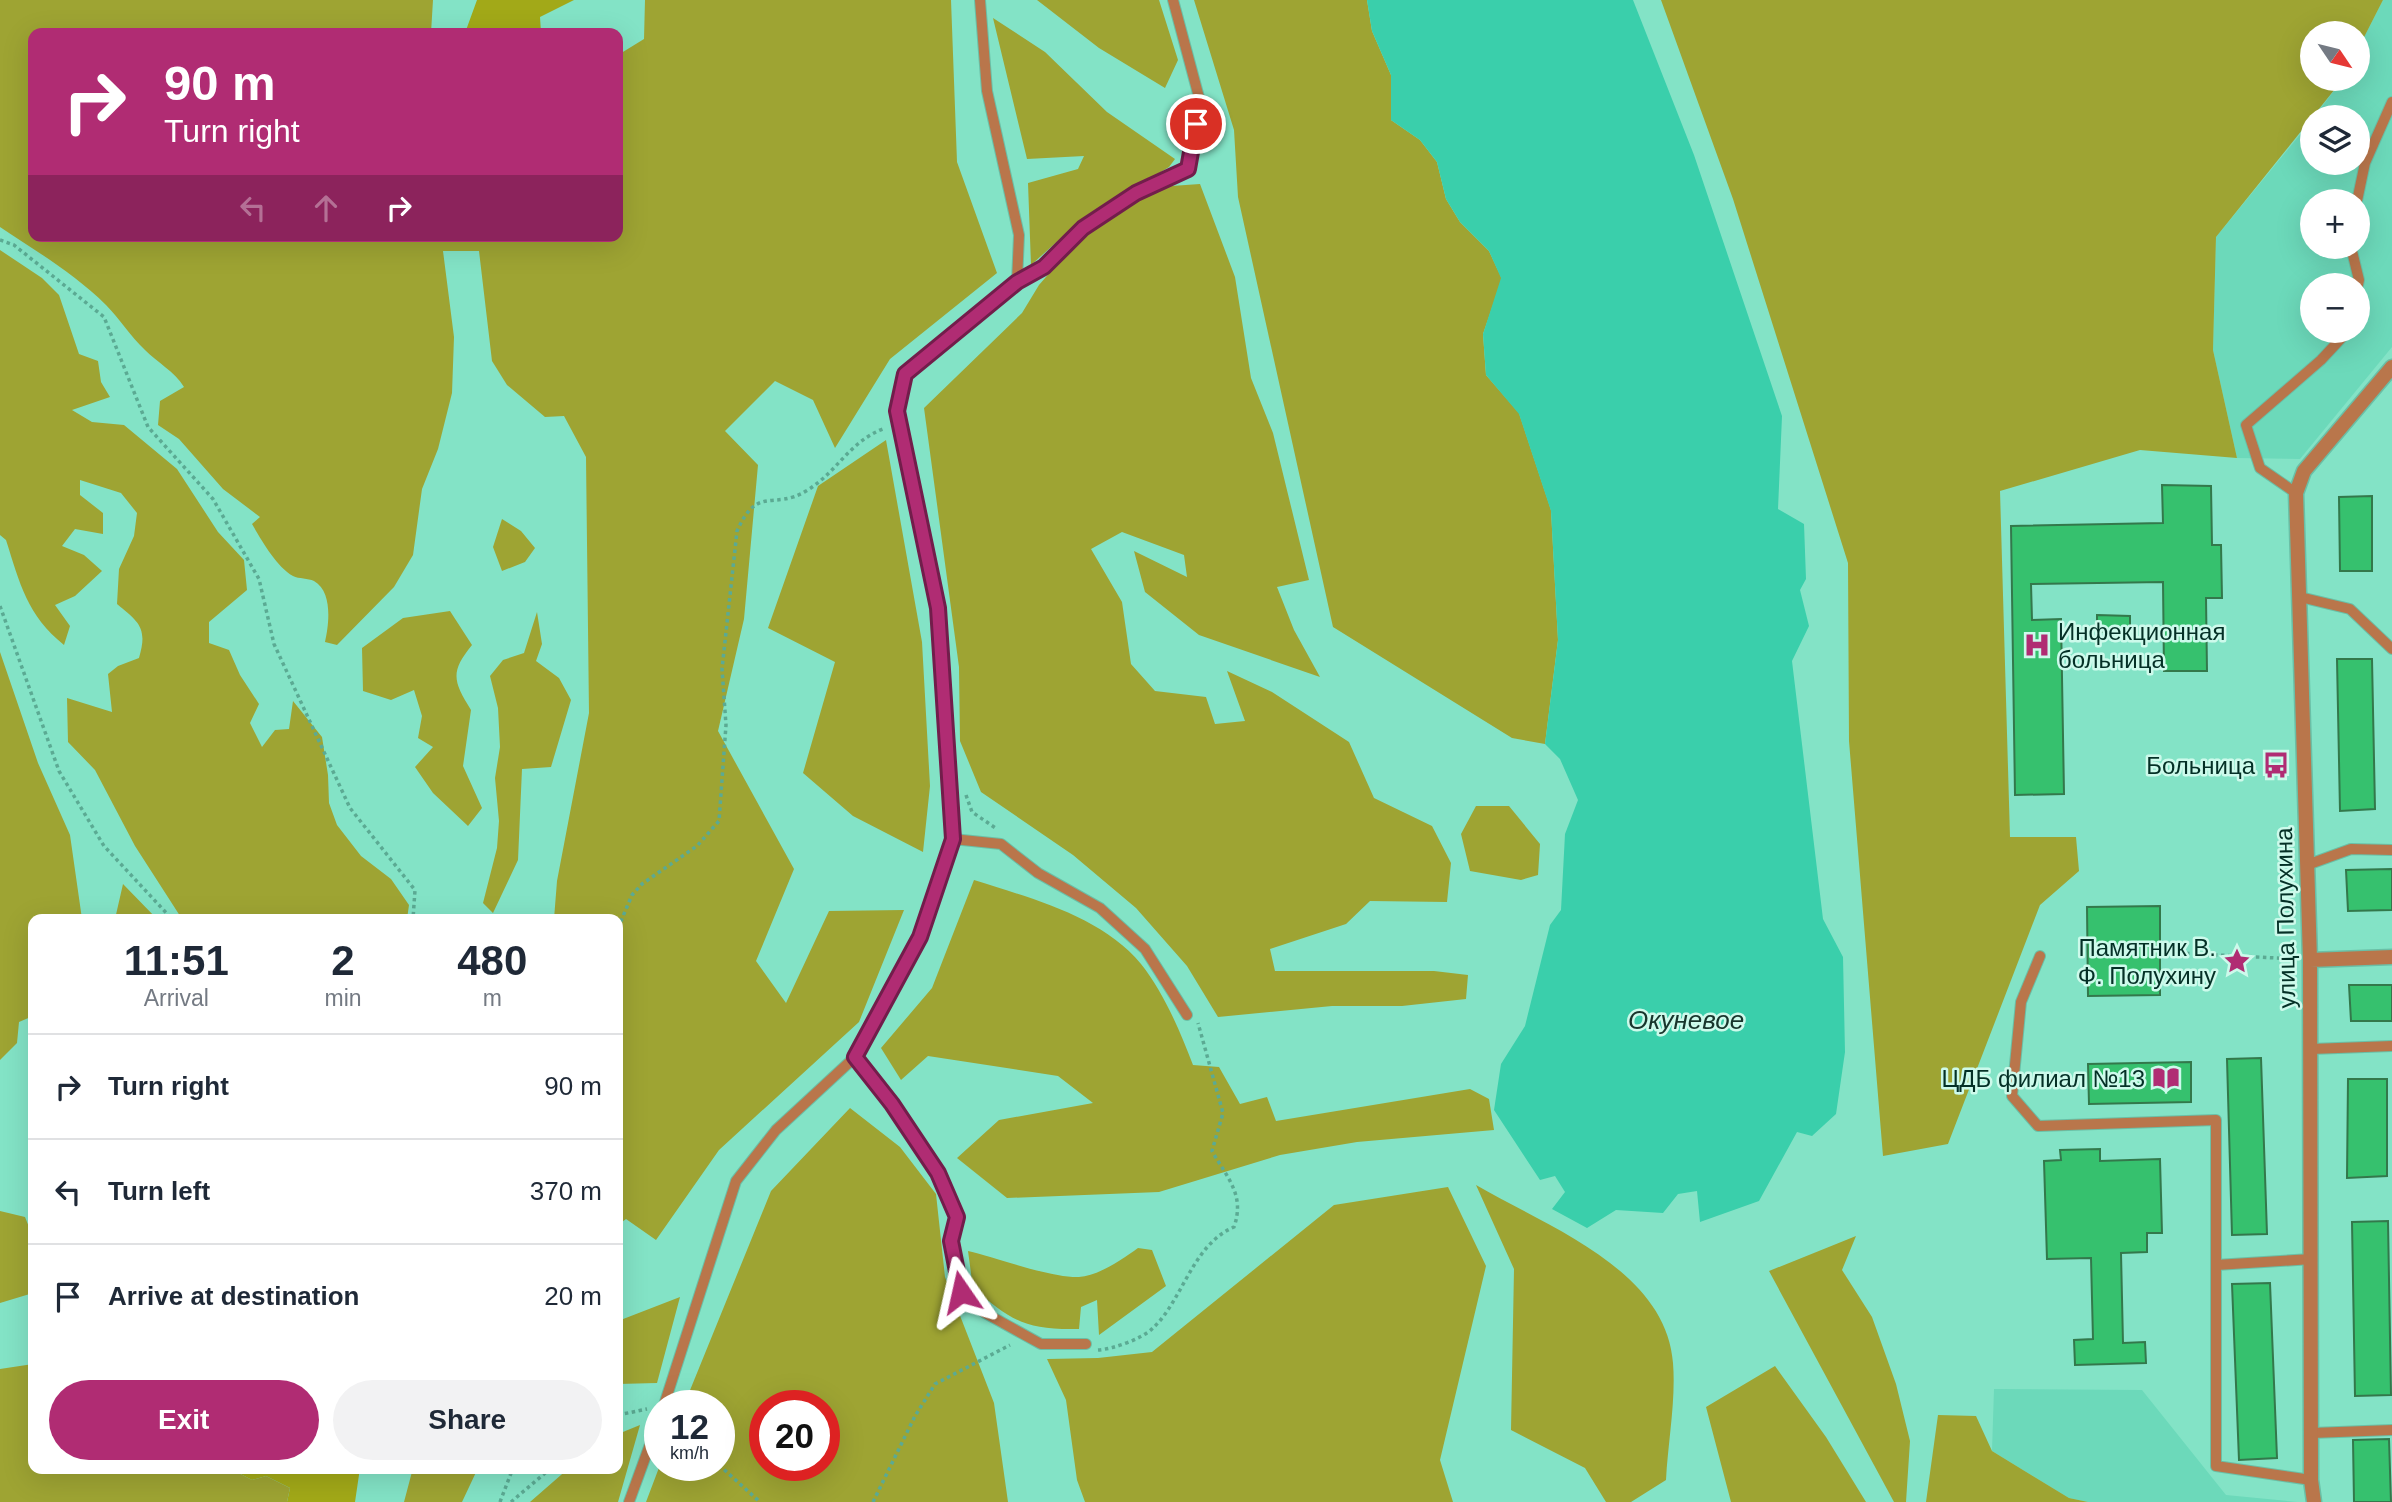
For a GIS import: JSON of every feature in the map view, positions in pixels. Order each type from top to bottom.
[{"type":"street","name":"улица Полухина","points":[[2314,1502],[2311,1480],[2310,960],[2296,493],[2304,471],[2392,367]]},
{"type":"street","points":[[2310,960],[2392,957]]},
{"type":"lane","points":[[980,0],[987,91],[1019,235],[1017,282]]},
{"type":"lane","points":[[669,1390],[736,1181],[776,1130],[855,1057],[920,937],[953,839],[938,608],[897,411],[905,374],[1017,282],[1044,267],[1083,228],[1136,193],[1188,169],[1200,101],[1173,0]]},
{"type":"lane","points":[[2360,189],[2365,163],[2392,102]]},
{"type":"lane","points":[[2296,493],[2260,468],[2246,425],[2336,343]]},
{"type":"lane","points":[[2300,597],[2350,610],[2392,649]]},
{"type":"lane","points":[[953,839],[1001,844],[1038,873],[1100,908],[1145,949],[1191,1013]]},
{"type":"lane","points":[[2307,865],[2351,849],[2392,850]]},
{"type":"lane","points":[[2040,956],[2021,1002],[2012,1096],[2038,1126],[2216,1120],[2216,1466],[2311,1480]]},
{"type":"lane","points":[[2311,1049],[2392,1046]]},
{"type":"lane","points":[[855,1057],[892,1104],[938,1173],[957,1217],[951,1241],[961,1292],[985,1313],[1041,1344],[1086,1344]]},
{"type":"lane","points":[[2216,1265],[2312,1259]]},
{"type":"lane","points":[[2312,1433],[2392,1430]]},
{"type":"lane","points":[[629,1502],[644,1461]]},
{"type":"path","points":[[0,240],[14,245],[104,317],[148,427],[212,499],[259,579],[274,644],[350,808],[415,890],[413,914]]},
{"type":"path","points":[[623,916],[632,895],[642,884],[697,846],[719,821],[726,725],[722,669],[737,531],[746,511],[762,500],[804,492],[828,474],[864,436],[891,425],[900,427]]},
{"type":"path","points":[[0,606],[59,771],[104,846],[167,914]]},
{"type":"path","points":[[964,790],[972,812],[1004,834]]},
{"type":"path","points":[[2179,953],[2310,960]]},
{"type":"path","points":[[1096,1350],[1109,1349],[1153,1329],[1216,1235],[1234,1227],[1240,1210],[1235,1192],[1212,1151],[1223,1113],[1191,1013]]},
{"type":"path","points":[[873,1502],[915,1416],[935,1384],[1009,1345],[1022,1348]]},
{"type":"path","points":[[623,1414],[644,1410]]},
{"type":"path","points":[[500,1502],[511,1474]]},
{"type":"path","points":[[511,1502],[544,1474]]},
{"type":"path","points":[[735,1479],[760,1502]]},
{"type":"shaded area","points":[[0,0],[433,0],[431,28],[28,28],[28,242],[623,242],[623,52],[644,39],[645,0],[951,0],[957,162],[997,273],[890,359],[835,448],[813,400],[775,381],[725,431],[758,465],[744,619],[718,731],[794,869],[756,961],[786,1003],[829,911],[904,910],[859,1022],[719,1150],[656,1240],[626,1219],[623,1221],[623,914],[554,914],[557,881],[589,713],[586,457],[564,416],[545,417],[507,385],[492,361],[479,251],[443,251],[454,337],[452,393],[438,449],[422,489],[413,555],[394,587],[337,645],[325,642],[328,609],[320,586],[312,580],[298,578],[287,572],[270,553],[252,524],[260,517],[223,489],[179,439],[158,425],[160,401],[184,387],[180,382],[140,345],[94,294],[55,263],[0,227]]},
{"type":"shaded area","points":[[477,0],[574,0],[540,17],[541,28],[467,28]]},
{"type":"shaded area","points":[[1037,0],[1159,0],[1178,60],[1165,88],[1099,48]]},
{"type":"shaded area","points":[[1194,0],[1367,0],[1372,31],[1391,75],[1391,120],[1420,140],[1437,162],[1446,199],[1460,222],[1489,251],[1502,279],[1483,334],[1486,375],[1519,413],[1551,510],[1558,640],[1545,744],[1512,738],[1333,627],[1238,197],[1234,130]]},
{"type":"shaded area","points":[[1661,0],[2383,0],[2370,26],[2370,21],[2300,21],[2300,91],[2333,91],[2322,105],[2300,105],[2300,132],[2216,237],[2213,350],[2237,458],[2140,450],[2000,491],[2010,837],[2076,837],[2079,871],[2040,905],[1948,1144],[1883,1156],[1849,741],[1848,563],[1733,199]]},
{"type":"shaded area","points":[[2383,0],[2392,0],[2392,347],[2300,459],[2237,458],[2213,350],[2216,237],[2300,135],[2300,175],[2370,175],[2370,105],[2323,105],[2334,91],[2370,91],[2370,26]]},
{"type":"shaded area","points":[[993,18],[1045,52],[1107,112],[1175,159],[1169,167],[1079,222],[1031,265],[1028,183],[1078,169],[1084,156],[1027,159]]},
{"type":"shaded area","points":[[1200,184],[1235,277],[1251,378],[1273,433],[1309,580],[1277,587],[1294,630],[1320,677],[1199,635],[1145,592],[1134,551],[1187,577],[1184,555],[1122,532],[1091,549],[1122,602],[1131,664],[1155,691],[1206,697],[1215,724],[1245,721],[1227,671],[1272,692],[1349,742],[1374,798],[1432,826],[1451,863],[1447,902],[1370,901],[1346,924],[1270,949],[1275,971],[1434,971],[1468,975],[1466,999],[1402,1006],[1332,1006],[1218,1017],[1187,966],[1136,908],[1073,855],[981,792],[960,741],[959,667],[924,408],[1022,313],[1039,285],[1085,232],[1157,187]]},
{"type":"shaded area","points":[[0,250],[42,278],[59,295],[79,354],[98,361],[101,382],[110,397],[72,410],[92,422],[124,425],[177,469],[218,532],[244,560],[247,590],[209,622],[209,643],[229,650],[240,675],[259,704],[250,723],[262,747],[275,730],[289,729],[293,701],[322,737],[329,803],[337,825],[361,856],[391,879],[409,905],[408,914],[179,914],[135,846],[95,770],[68,742],[67,698],[112,712],[108,674],[118,666],[139,658],[142,648],[140,626],[117,604],[119,569],[134,536],[137,513],[121,493],[80,480],[80,495],[103,513],[103,534],[75,529],[62,546],[84,555],[102,571],[75,596],[55,605],[70,626],[64,645],[41,622],[26,598],[6,540],[0,535]]},
{"type":"shaded area","points":[[886,440],[922,642],[930,786],[923,852],[853,816],[803,773],[835,662],[768,628],[818,486]]},
{"type":"shaded area","points":[[502,519],[521,531],[535,548],[525,562],[502,571],[493,547]]},
{"type":"shaded area","points":[[450,611],[472,645],[457,670],[460,691],[471,710],[463,766],[482,808],[468,826],[433,793],[415,767],[433,747],[418,738],[422,716],[414,690],[391,700],[363,691],[362,648],[403,618]]},
{"type":"shaded area","points":[[537,612],[542,644],[536,661],[559,678],[571,700],[551,767],[522,769],[518,860],[493,913],[483,903],[497,848],[499,821],[495,778],[500,747],[498,708],[490,676],[503,660],[524,653]]},
{"type":"shaded area","points":[[0,652],[38,763],[70,835],[81,914],[28,914],[28,1018],[19,1022],[17,1043],[0,1060]]},
{"type":"shaded area","points":[[1476,806],[1509,806],[1540,844],[1538,875],[1521,880],[1470,871],[1461,834]]},
{"type":"shaded area","points":[[974,880],[1064,911],[1086,921],[1125,947],[1157,987],[1193,1065],[1219,1067],[1240,1104],[1267,1097],[1276,1121],[1470,1089],[1489,1099],[1494,1130],[1357,1142],[1280,1155],[1159,1192],[1007,1198],[957,1158],[999,1120],[1093,1103],[1058,1076],[928,1056],[901,1080],[881,1048],[932,988]]},
{"type":"shaded area","points":[[123,884],[152,914],[116,914]]},
{"type":"shaded area","points":[[850,1108],[900,1147],[936,1194],[945,1277],[994,1403],[1008,1502],[646,1502],[654,1481],[735,1481],[735,1390],[690,1390],[771,1191]]},
{"type":"shaded area","points":[[1476,1185],[1598,1254],[1626,1276],[1649,1301],[1665,1330],[1674,1377],[1666,1480],[1631,1502],[1606,1502],[1585,1468],[1511,1430],[1514,1269]]},
{"type":"shaded area","points":[[1448,1187],[1486,1266],[1440,1460],[1453,1502],[1085,1502],[1077,1480],[1066,1400],[1047,1359],[1098,1358],[1152,1352],[1334,1205]]},
{"type":"shaded area","points":[[0,1211],[25,1217],[28,1224],[28,1295],[0,1303]]},
{"type":"shaded area","points":[[1856,1236],[1842,1270],[1872,1317],[1896,1384],[1910,1441],[1906,1502],[1894,1502],[1769,1271]]},
{"type":"shaded area","points":[[1138,1248],[1152,1250],[1166,1286],[1099,1335],[1097,1300],[1081,1307],[1079,1329],[1046,1328],[1021,1322],[999,1309],[973,1288],[968,1251],[1039,1271],[1079,1277],[1102,1270]]},
{"type":"shaded area","points":[[680,1297],[657,1383],[623,1384],[623,1319]]},
{"type":"shaded area","points":[[28,1365],[28,1474],[240,1474],[252,1480],[266,1476],[290,1488],[287,1502],[0,1502],[0,1369]]},
{"type":"shaded area","points":[[1775,1366],[1826,1437],[1866,1502],[1731,1502],[1706,1407]]},
{"type":"shaded area","points":[[1994,1389],[2142,1390],[2226,1495],[2297,1502],[2088,1502],[2069,1498],[1992,1451]]},
{"type":"shaded area","points":[[1938,1415],[1976,1416],[1992,1451],[2069,1498],[2088,1502],[1926,1502]]},
{"type":"shaded area","points":[[640,1425],[618,1502],[530,1502],[562,1474],[623,1474],[623,1432]]},
{"type":"shaded area","points":[[240,1474],[359,1474],[355,1502],[287,1502],[290,1488],[266,1476],[252,1480]]},
{"type":"shaded area","points":[[411,1474],[475,1474],[462,1502],[404,1502]]},
{"type":"water","name":"Окуневое","points":[[1367,0],[1633,0],[1694,155],[1782,416],[1778,509],[1804,524],[1806,579],[1800,590],[1809,626],[1792,661],[1823,919],[1843,957],[1845,1052],[1836,1114],[1812,1136],[1797,1132],[1759,1201],[1700,1222],[1697,1191],[1678,1194],[1663,1213],[1616,1210],[1587,1228],[1552,1209],[1565,1192],[1555,1176],[1540,1180],[1494,1110],[1501,1064],[1525,1026],[1550,925],[1561,910],[1565,834],[1578,800],[1560,759],[1545,744],[1558,640],[1551,511],[1519,414],[1486,375],[1483,334],[1501,278],[1489,251],[1460,222],[1446,199],[1437,162],[1420,140],[1391,120],[1391,75],[1372,31]]},
{"type":"building","name":"Инфекционная больница","points":[[2162,485],[2211,486],[2212,545],[2221,545],[2222,598],[2206,598],[2207,671],[2164,671],[2163,582],[2031,584],[2032,620],[2061,619],[2064,794],[2015,795],[2011,526],[2163,523]]},
{"type":"building","points":[[2372,496],[2372,571],[2340,571],[2339,497]]},
{"type":"building","points":[[2097,615],[2130,616],[2130,632],[2097,632]]},
{"type":"building","points":[[2337,659],[2372,659],[2375,809],[2340,811]]},
{"type":"building","points":[[2392,869],[2392,910],[2348,911],[2346,870]]},
{"type":"building","points":[[2160,906],[2160,995],[2088,996],[2087,907]]},
{"type":"building","points":[[2349,985],[2392,985],[2392,1021],[2351,1021]]},
{"type":"building","points":[[2261,1058],[2267,1234],[2232,1235],[2227,1059]]},
{"type":"building","points":[[2191,1062],[2191,1102],[2089,1104],[2088,1064]]},
{"type":"building","points":[[2348,1079],[2387,1079],[2387,1176],[2347,1178]]},
{"type":"building","points":[[2100,1149],[2100,1161],[2160,1159],[2162,1233],[2147,1233],[2147,1252],[2121,1253],[2123,1343],[2145,1342],[2146,1363],[2075,1365],[2074,1340],[2093,1339],[2091,1258],[2047,1259],[2044,1161],[2061,1160],[2060,1150]]},
{"type":"building","points":[[2388,1221],[2391,1395],[2355,1396],[2352,1222]]},
{"type":"building","points":[[2270,1283],[2277,1458],[2239,1460],[2232,1284]]},
{"type":"building","points":[[2389,1439],[2391,1502],[2354,1502],[2353,1440]]},
{"type":"place","name":"Инфекционная больница","points":[[2037,645]]},
{"type":"place","name":"Больница","points":[[2276,765]]},
{"type":"place","name":"Памятник В. Ф. Полухину","points":[[2237,961]]},
{"type":"place","name":"ЦДБ филиал №13","points":[[2166,1078]]},
{"type":"route","points":[[961,1292],[951,1241],[957,1217],[938,1173],[892,1104],[855,1057],[920,937],[953,839],[938,608],[897,411],[905,374],[1017,282],[1044,267],[1083,228],[1136,193],[1188,169],[1196,124]]}]
